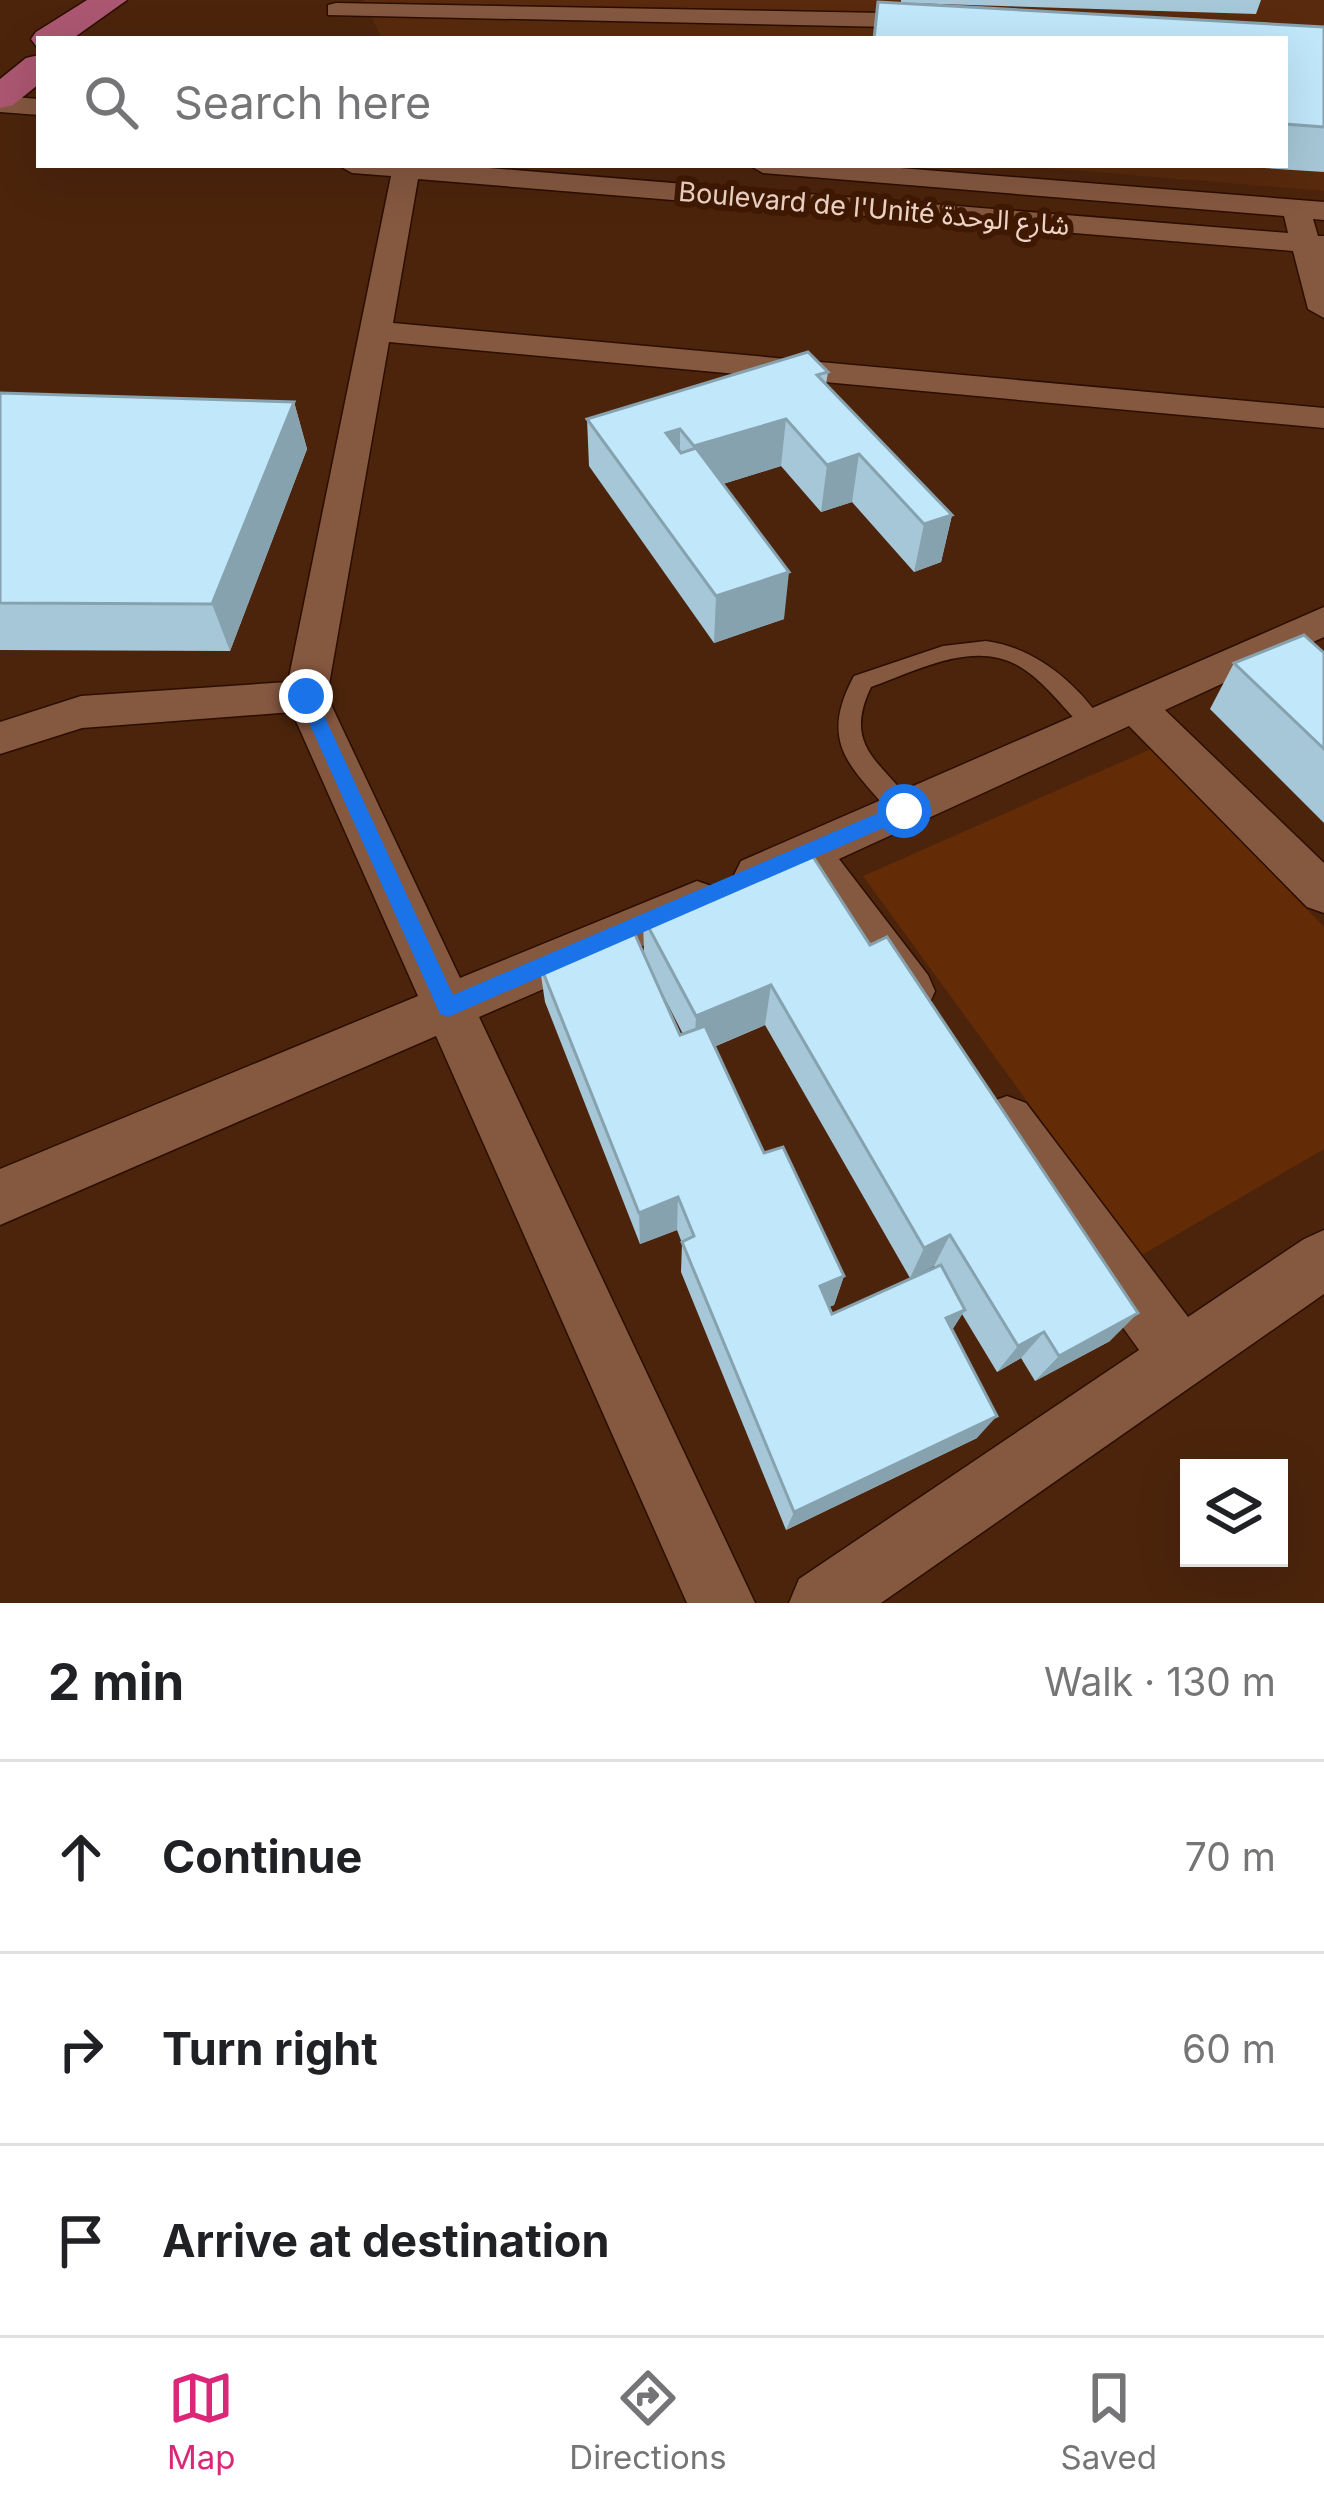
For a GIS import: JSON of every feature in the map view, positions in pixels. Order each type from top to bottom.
[{"type":"main road","points":[[53,36],[110,0]]},
{"type":"main road","points":[[89,36],[146,0]]},
{"type":"main road","points":[[0,69],[36,46]]},
{"type":"main road","points":[[0,101],[36,69]]},
{"type":"street","points":[[348,36],[333,5],[604,27],[971,22]]},
{"type":"street","points":[[0,101],[36,107]]},
{"type":"street","name":"Boulevard de l'Unité شارع الوحدة","points":[[384,168],[1315,244]]},
{"type":"street","points":[[777,168],[778,201]]},
{"type":"street","name":"Boulevard de l'Unité شارع الوحدة","points":[[801,168],[1310,210]]},
{"type":"street","points":[[406,170],[306,696],[722,1603]]},
{"type":"street","points":[[1310,210],[1324,309]]},
{"type":"street","points":[[376,331],[1324,418]]},
{"type":"street","points":[[0,1197],[808,854],[1324,621]]},
{"type":"street","points":[[0,738],[81,712],[306,696]]},
{"type":"street","points":[[1114,716],[1324,892]]},
{"type":"street","points":[[808,854],[933,1022]]},
{"type":"street","points":[[974,1078],[1181,1357]]},
{"type":"street","points":[[823,1603],[1324,1259]]},
{"type":"lane","points":[[904,811],[848,742],[847,708],[862,682],[957,650],[997,650],[1025,660],[1114,716]]},
{"type":"shaded area","points":[[363,0],[1324,0],[1324,191],[1046,168],[1288,168],[1288,36],[381,36]]},
{"type":"shaded area","points":[[1151,749],[1324,927],[1324,1149],[1140,1256],[863,876]]},
{"type":"building","points":[[878,2],[1324,27],[1324,127],[1288,124],[1288,36],[874,36]]},
{"type":"building","points":[[808,352],[828,372],[817,375],[952,515],[924,524],[859,454],[827,465],[786,419],[694,446],[680,429],[666,433],[681,453],[696,448],[789,572],[716,596],[587,419]]},
{"type":"building","points":[[0,393],[294,402],[212,604],[0,603]]},
{"type":"building","points":[[1304,635],[1324,653],[1324,749],[1234,663]]},
{"type":"building","points":[[810,852],[870,945],[887,937],[1138,1313],[1059,1356],[1044,1332],[1018,1346],[950,1235],[924,1248],[771,985],[696,1016],[643,917]]},
{"type":"building","points":[[633,930],[680,1035],[705,1026],[764,1153],[783,1147],[844,1276],[820,1286],[832,1314],[941,1265],[965,1310],[946,1318],[997,1416],[794,1512],[682,1242],[694,1236],[678,1197],[639,1213],[539,962]]},
{"type":"route","points":[[306,696],[448,1007],[904,811]]}]
